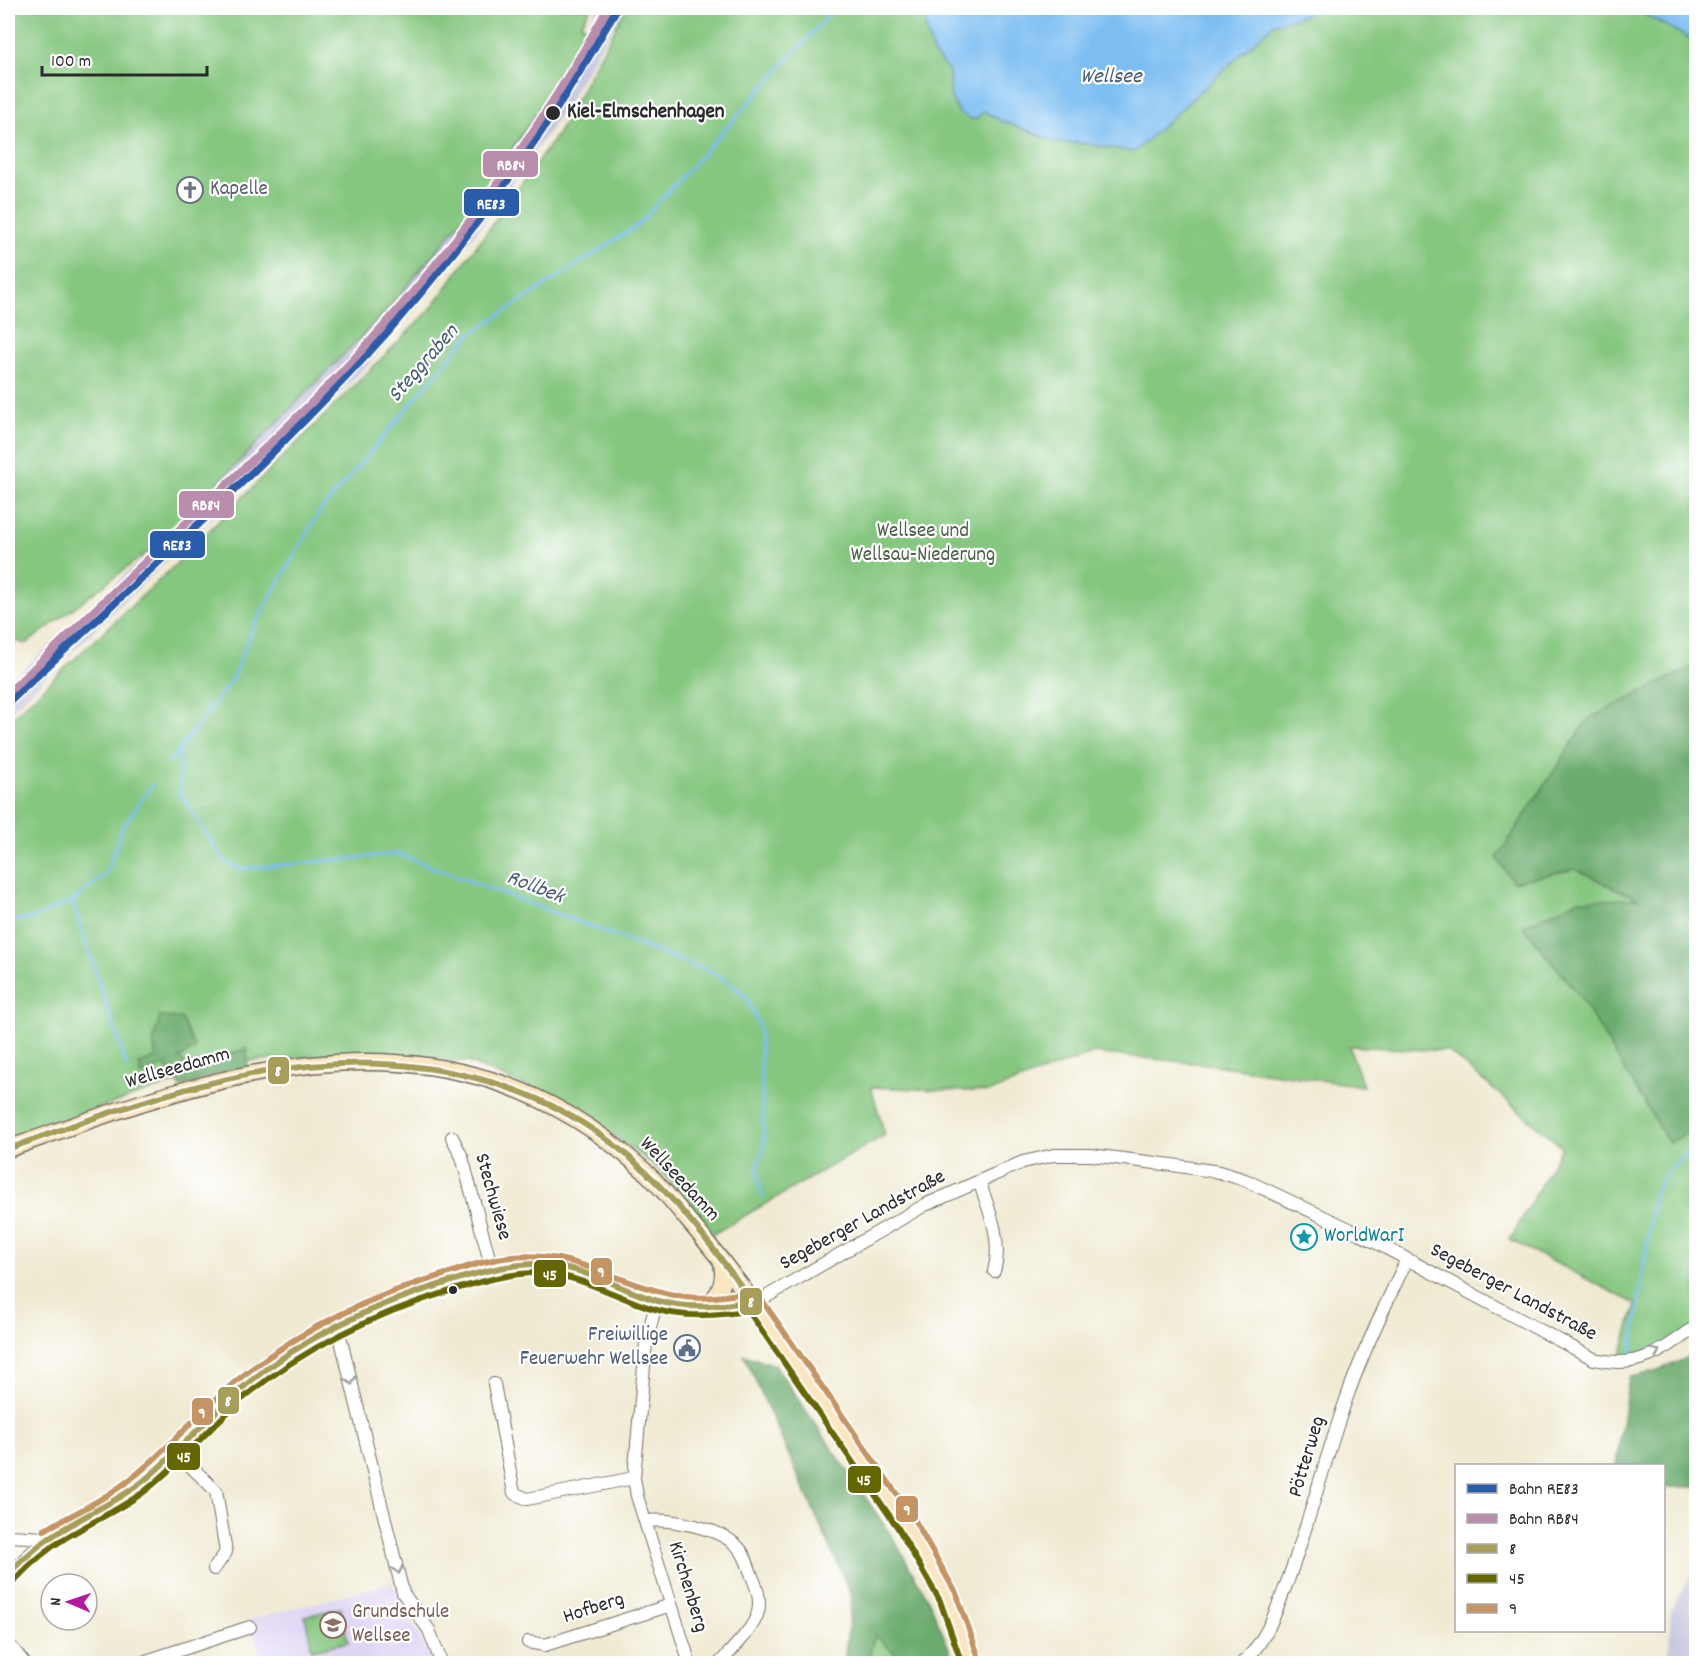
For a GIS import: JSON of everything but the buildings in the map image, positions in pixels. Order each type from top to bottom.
[{"type":"main road","name":"Wellseedamm","points":[[8,1149],[162,1096],[245,1074],[345,1062],[392,1062],[461,1072],[518,1090],[553,1105],[587,1125],[654,1179],[721,1258],[834,1416],[906,1523],[948,1597],[972,1664]]},
{"type":"main road","points":[[706,1307],[718,1296],[721,1289],[724,1276],[721,1258]]},
{"type":"street","name":"Stechwiese","points":[[452,1137],[462,1156],[492,1269]]},
{"type":"street","name":"Segeberger Landstraße","points":[[8,1574],[48,1538],[133,1489],[247,1384],[299,1346],[362,1312],[428,1288],[492,1269],[534,1264],[559,1265],[585,1272],[657,1300],[690,1307],[752,1301],[764,1298],[925,1205],[1023,1162],[1053,1155],[1091,1155],[1219,1172],[1245,1180],[1407,1259],[1594,1359],[1610,1363],[1639,1360],[1660,1352],[1696,1326]]},
{"type":"street","points":[[979,1181],[996,1233],[998,1259],[994,1271]]},
{"type":"street","name":"Pötterweg","points":[[1241,1664],[1261,1640],[1272,1622],[1302,1542],[1330,1446],[1362,1355],[1407,1259]]},
{"type":"street","name":"Kirchenberg","points":[[657,1300],[646,1342],[634,1478],[637,1496],[690,1664]]},
{"type":"street","points":[[337,1324],[404,1593],[429,1630],[442,1664]]},
{"type":"street","points":[[494,1384],[514,1493],[528,1499],[634,1478]]},
{"type":"street","points":[[175,1451],[216,1491],[226,1552],[214,1569]]},
{"type":"street","name":"Kirchenberg","points":[[646,1521],[662,1519],[719,1533],[744,1554],[759,1593],[758,1613],[754,1624],[719,1664]]},
{"type":"street","points":[[8,1536],[48,1538]]},
{"type":"street","name":"Hofberg","points":[[528,1642],[545,1645],[671,1605]]},
{"type":"street","points":[[137,1664],[250,1627]]},
{"type":"street","points":[[8,1643],[25,1664]]},
{"type":"shaded area","points":[[597,8],[623,8],[566,106],[474,235],[369,364],[8,714],[8,684],[157,545],[387,310],[461,221],[490,181],[548,96]]},
{"type":"shaded area","points":[[1696,1568],[1696,1663],[1668,1663],[1671,1610]]},
{"type":"shaded area","name":"Grundschule Wellsee","points":[[392,1583],[428,1653],[430,1663],[262,1663],[251,1619]]},
{"type":"green space","points":[[8,8],[591,8],[581,24],[586,27],[573,50],[575,51],[548,96],[461,221],[387,310],[157,545],[26,644],[8,639]]},
{"type":"green space","name":"Wellsee und Wellsau-Niederung","points":[[626,8],[1696,8],[1696,1329],[1683,1342],[1619,1362],[1636,1304],[1510,1240],[1562,1147],[1448,1051],[1349,1046],[1363,1086],[1214,1065],[1094,1053],[989,1092],[871,1087],[885,1135],[713,1234],[659,1169],[575,1107],[468,1062],[357,1053],[250,1061],[155,1089],[8,1140],[8,721],[170,570],[430,310],[557,135]]},
{"type":"green space","points":[[1696,665],[1696,1128],[1669,1143],[1581,998],[1523,926],[1579,900],[1638,899],[1575,869],[1513,882],[1497,858],[1588,719]]},
{"type":"green space","points":[[160,1017],[181,1018],[195,1049],[179,1058],[190,1069],[247,1048],[248,1067],[223,1072],[181,1087],[165,1065],[141,1076],[139,1064],[156,1058],[153,1041]]},
{"type":"green space","points":[[1696,1351],[1696,1487],[1665,1487],[1665,1464],[1616,1464],[1629,1377],[1664,1368]]},
{"type":"green space","points":[[744,1355],[775,1365],[893,1538],[931,1605],[955,1663],[903,1663],[875,1635],[867,1663],[844,1663],[852,1596]]},
{"type":"green space","points":[[341,1608],[348,1642],[312,1650],[305,1616]]},
{"type":"green space","points":[[875,1634],[902,1660],[903,1663],[867,1664]]},
{"type":"water","name":"Wellsee","points":[[924,8],[1314,8],[1305,15],[1274,24],[1134,152],[1082,143],[1057,143],[1001,121],[984,111],[975,120],[960,114],[951,98],[949,71],[933,53],[925,27],[927,13]]},
{"type":"water","points":[[1633,8],[1696,8],[1696,42]]},
{"type":"waterway","name":"Steggraben","points":[[169,763],[231,681],[254,626],[318,514],[469,335],[638,225],[835,8]]},
{"type":"waterway","name":"Rollbek","points":[[180,750],[180,793],[223,860],[241,869],[398,854],[717,974],[745,995],[759,1025],[764,1149],[757,1169],[762,1197]]},
{"type":"waterway","name":"Steggraben","points":[[8,922],[36,917],[72,901],[107,873],[122,828],[152,785]]},
{"type":"waterway","points":[[72,901],[127,1067]]},
{"type":"waterway","points":[[1631,1356],[1654,1194],[1668,1170],[1696,1148]]},
{"type":"rail line","name":"RB84","points":[[8,693],[296,418],[389,320],[450,246],[507,170],[534,131],[608,8]]},
{"type":"rail line","name":"RE83","points":[[8,703],[250,474],[388,331],[452,255],[511,176],[566,93],[617,8]]},
{"type":"transit line","name":"8","points":[[8,1149],[180,1091],[238,1077],[297,1067],[356,1063],[416,1066],[476,1078],[517,1091],[556,1108],[594,1130],[628,1156],[679,1206],[752,1301],[681,1306],[642,1296],[581,1272],[550,1265],[533,1264],[480,1273],[420,1291],[335,1327],[282,1358],[234,1395],[142,1482],[55,1534],[8,1574]]},
{"type":"transit line","name":"9","points":[[44,1530],[92,1504],[126,1482],[164,1450],[226,1389],[287,1344],[338,1316],[418,1283],[495,1260],[535,1256],[576,1263],[653,1290],[683,1297],[712,1297],[751,1292]]},
{"type":"transit line","name":"45","points":[[15,1580],[39,1557],[60,1542],[145,1491],[241,1400],[289,1364],[341,1334],[424,1299],[493,1279],[533,1273],[580,1281],[666,1312],[704,1315],[753,1310]]},
{"type":"transit line","name":"9","points":[[759,1296],[914,1519],[956,1593],[980,1661]]},
{"type":"transit line","name":"45","points":[[745,1306],[898,1528],[940,1601],[962,1664]]},
{"type":"place","name":"Kiel-Elmschenhagen","points":[[553,113]]},
{"type":"place","name":"Kapelle","points":[[190,190]]},
{"type":"place","name":"WorldWarI","points":[[1304,1237]]},
{"type":"place","name":"Freiwillige Feuerwehr Wellsee","points":[[687,1348]]},
{"type":"place","name":"Grundschule Wellsee","points":[[333,1625]]}]
